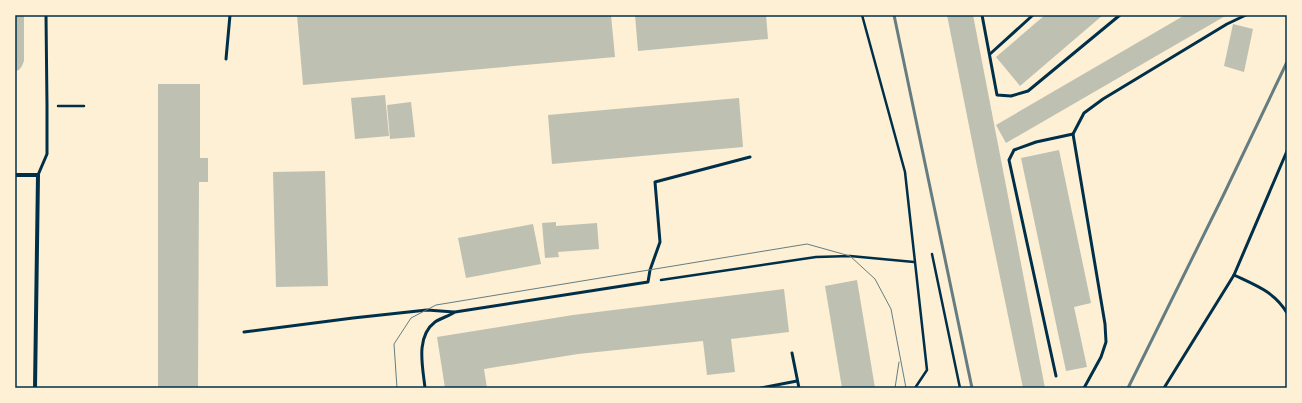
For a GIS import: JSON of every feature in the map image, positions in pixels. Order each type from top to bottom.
[{"type":"street","points":[[15,175],[38,175],[35,388]]},
{"type":"lane","points":[[38,175],[47,154],[46,15]]},
{"type":"lane","points":[[226,59],[230,15]]},
{"type":"lane","points":[[982,15],[997,95],[1011,96],[1028,91],[1120,15]]},
{"type":"lane","points":[[990,54],[1033,15]]},
{"type":"lane","points":[[1084,388],[1101,357],[1106,342],[1105,324],[1073,134],[1084,114],[1103,99],[1227,24],[1246,15]]},
{"type":"lane","points":[[1056,376],[1009,160],[1014,150],[1036,142],[1073,134]]},
{"type":"lane","points":[[1164,388],[1234,275],[1287,151]]},
{"type":"lane","points":[[244,332],[427,310],[455,312],[648,282],[650,270],[660,242],[655,182],[750,156]]},
{"type":"lane","points":[[1234,275],[1266,290],[1282,305],[1287,313]]},
{"type":"lane","points":[[425,388],[421,353],[425,334],[434,323],[455,312]]},
{"type":"lane","points":[[792,353],[799,388]]},
{"type":"lane","points":[[761,388],[797,381]]},
{"type":"path","points":[[862,15],[905,172],[927,370],[915,388]]},
{"type":"path","points":[[47,106],[84,106]]},
{"type":"path","points":[[932,254],[960,388]]},
{"type":"path","points":[[648,282],[816,257],[850,256],[914,262]]},
{"type":"building","points":[[15,15],[24,15],[24,61],[19,70],[15,71]]},
{"type":"building","points":[[297,15],[611,15],[615,57],[303,85]]},
{"type":"building","points":[[635,15],[766,15],[768,39],[638,51]]},
{"type":"building","points":[[947,15],[973,15],[1045,388],[1023,388]]},
{"type":"building","points":[[1045,15],[1103,15],[1020,86],[996,57]]},
{"type":"building","points":[[1185,15],[1227,15],[1006,143],[996,125]]},
{"type":"building","points":[[1233,24],[1253,29],[1244,72],[1224,66]]},
{"type":"building","points":[[158,84],[200,84],[200,158],[208,158],[208,182],[199,182],[198,388],[158,388]]},
{"type":"building","points":[[385,95],[389,136],[355,139],[351,98]]},
{"type":"building","points":[[739,98],[743,147],[552,164],[548,115]]},
{"type":"building","points":[[411,102],[415,137],[390,139],[387,105]]},
{"type":"building","points":[[1059,150],[1091,303],[1074,307],[1087,367],[1066,371],[1021,158]]},
{"type":"building","points":[[325,171],[328,286],[276,287],[273,172]]},
{"type":"building","points":[[556,222],[556,226],[597,223],[599,249],[558,252],[559,257],[545,258],[542,223]]},
{"type":"building","points":[[533,224],[541,264],[466,278],[458,238]]},
{"type":"building","points":[[857,280],[875,388],[842,388],[825,286]]},
{"type":"building","points":[[784,289],[789,332],[731,339],[735,372],[707,375],[703,341],[578,354],[484,369],[487,388],[445,388],[437,337],[573,315]]},
{"type":"tram line","points":[[397,388],[394,344],[411,318],[436,305],[807,244],[850,256],[875,279],[891,309],[906,388]]},
{"type":"tram line","points":[[895,388],[899,362]]},
{"type":"railway","points":[[894,15],[972,388]]},
{"type":"railway","points":[[1128,388],[1223,196],[1287,62]]}]
